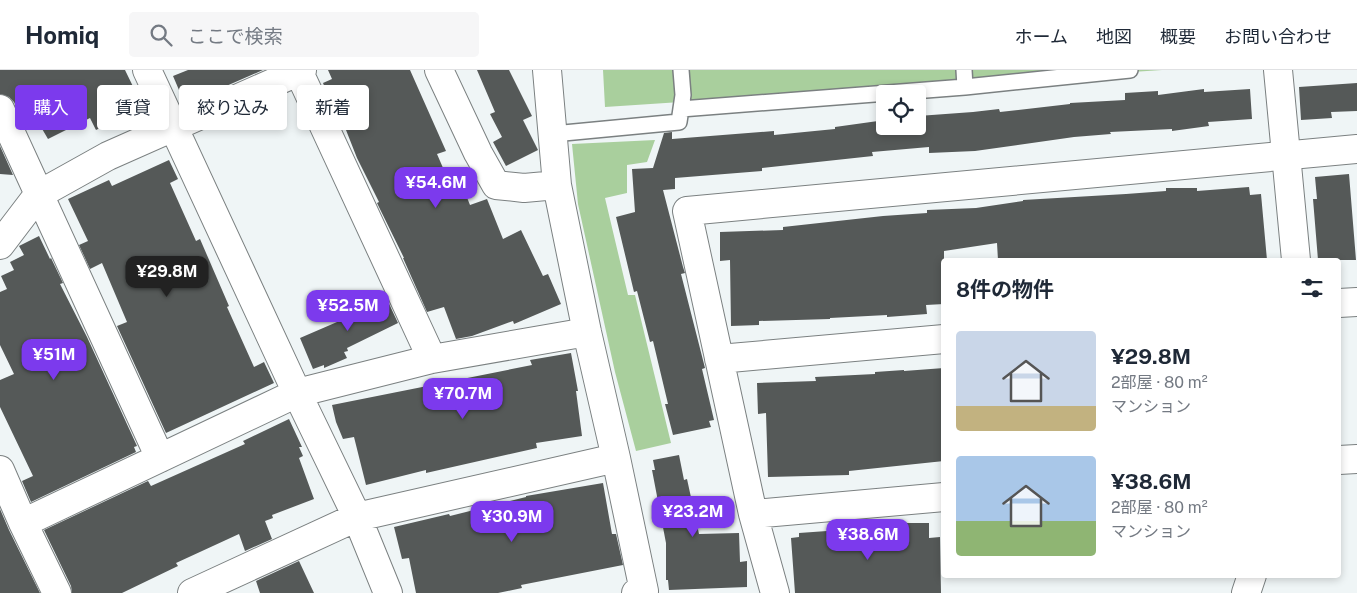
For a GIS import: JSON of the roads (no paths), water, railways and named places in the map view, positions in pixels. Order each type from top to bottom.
[{"type":"street","points":[[147,70],[172,127],[357,517],[388,593]]},
{"type":"street","points":[[0,245],[38,195],[108,156],[299,70],[432,359]]},
{"type":"street","points":[[439,70],[478,153],[496,185],[524,188],[557,185]]},
{"type":"street","points":[[547,70],[557,185],[644,591],[636,593]]},
{"type":"street","points":[[1278,70],[1296,258]]},
{"type":"street","points":[[0,109],[160,458]]},
{"type":"street","points":[[775,593],[753,514],[687,211],[1357,148]]},
{"type":"street","points":[[1341,303],[1357,302]]},
{"type":"street","points":[[23,523],[297,393],[432,359],[587,332]]},
{"type":"street","points":[[719,358],[941,338]]},
{"type":"street","points":[[192,593],[357,517],[616,458]]},
{"type":"street","points":[[1341,460],[1357,459]]},
{"type":"street","points":[[0,470],[57,593]]},
{"type":"street","points":[[753,514],[941,497]]},
{"type":"street","points":[[1246,593],[1251,578]]},
{"type":"lane","points":[[553,134],[679,122],[683,95],[681,70]]},
{"type":"lane","points":[[964,70],[965,87]]},
{"type":"lane","points":[[681,109],[965,87],[1130,70]]}]
